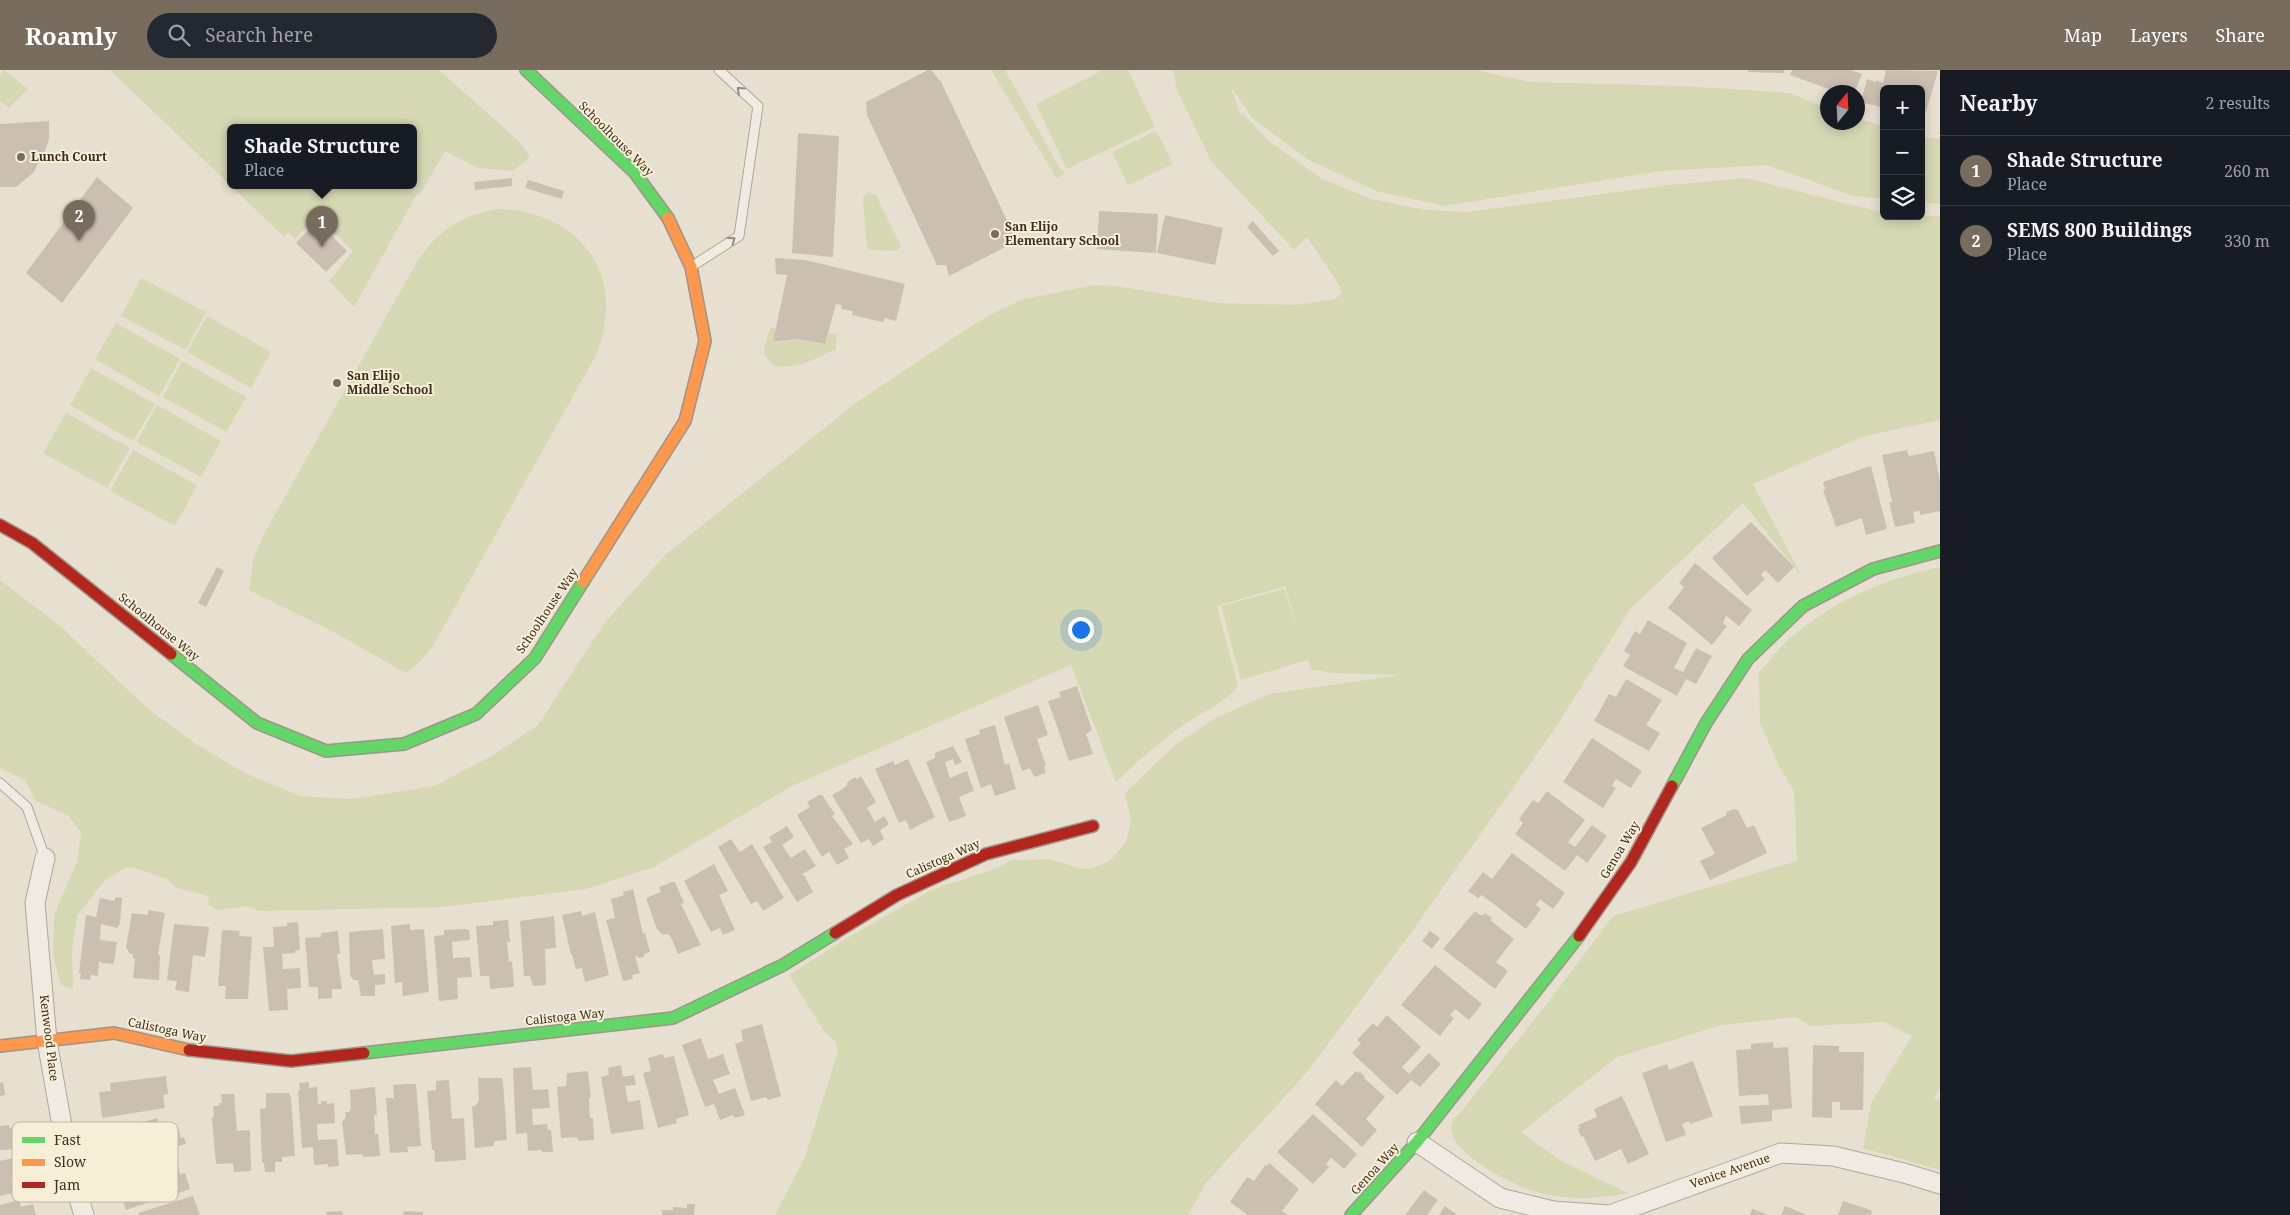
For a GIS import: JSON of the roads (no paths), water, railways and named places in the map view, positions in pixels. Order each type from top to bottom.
[{"type":"street","name":"Schoolhouse Way","points":[[0,526],[32,543],[256,724],[326,751],[404,744],[476,714],[535,658],[685,421],[705,341],[691,267],[666,213],[636,173],[526,70]]},
{"type":"street","name":"Genoa Way","points":[[1351,1215],[1417,1142],[1561,961],[1631,862],[1706,723],[1748,659],[1803,606],[1817,598],[1873,569],[1918,555],[1940,551]]},
{"type":"street","name":"Calistoga Way","points":[[0,1046],[114,1033],[197,1052],[291,1061],[673,1018],[782,965],[898,895],[986,854],[1093,826]]},
{"type":"street","name":"Kenwood Place","points":[[44,858],[35,903],[47,1041],[61,1122]]},
{"type":"street","name":"Venice Avenue","points":[[1417,1142],[1500,1198],[1553,1211],[1610,1215],[1781,1153],[1833,1156],[1904,1173],[1940,1184]]},
{"type":"street","name":"Kenwood Place","points":[[80,1202],[84,1215]]},
{"type":"lane","points":[[691,267],[739,236],[758,106],[719,70]]},
{"type":"lane","points":[[0,783],[27,807],[44,858]]},
{"type":"place","name":"Lunch Court","points":[[21,157]]},
{"type":"place","name":"San Elijo Elementary School","points":[[995,234]]},
{"type":"place","name":"SEMS 800 Buildings","points":[[79,241]]},
{"type":"place","name":"Shade Structure","points":[[322,247]]},
{"type":"place","name":"San Elijo Middle School","points":[[337,383]]}]
